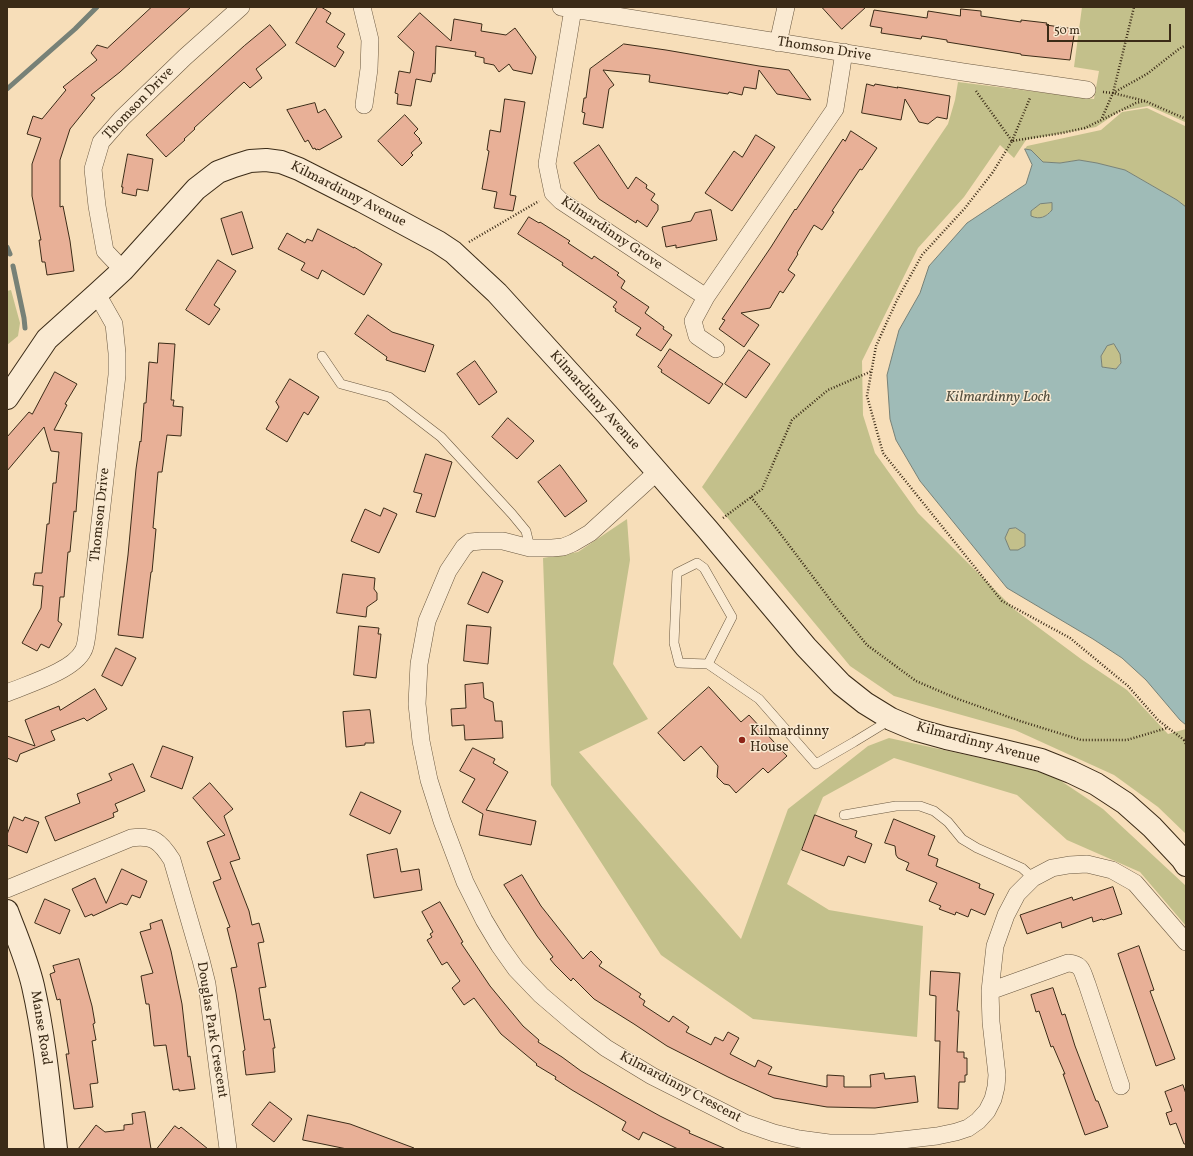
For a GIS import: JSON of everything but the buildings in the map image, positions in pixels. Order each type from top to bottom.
[{"type":"street","name":"Thomson Drive","points":[[123,270],[105,251],[96,206],[93,169],[101,142],[122,118],[179,62],[241,7]]},
{"type":"street","points":[[362,7],[370,40],[369,69],[364,105]]},
{"type":"street","points":[[778,43],[786,7]]},
{"type":"street","name":"Thomson Drive","points":[[567,8],[778,43],[1087,90]]},
{"type":"street","name":"Kilmardinny Grove","points":[[567,8],[547,164],[553,192],[561,201],[706,297]]},
{"type":"street","points":[[716,349],[697,336],[694,320],[706,297],[835,109],[844,52]]},
{"type":"street","name":"Kilmardinny Avenue","points":[[10,386],[47,339],[123,270],[196,189],[218,172],[250,161],[266,160],[281,162],[300,169],[438,242],[453,252],[497,293],[607,414],[708,530],[806,647],[841,684],[865,703],[891,719],[917,730],[1041,760],[1096,784],[1125,802],[1152,827],[1182,858],[1186,865]]},
{"type":"street","name":"Thomson Drive","points":[[7,693],[60,671],[73,663],[84,650],[117,374],[117,353],[114,324],[98,294]]},
{"type":"street","name":"Kilmardinny Crescent","points":[[657,472],[590,533],[563,547],[530,548],[503,541],[470,542],[464,547],[448,571],[428,621],[419,664],[417,704],[421,741],[442,821],[465,882],[484,920],[499,945],[516,968],[541,995],[576,1025],[613,1052],[652,1076],[745,1123],[774,1133],[800,1139],[829,1143],[867,1143],[937,1136],[956,1132],[968,1128],[978,1121],[987,1111],[993,1099],[997,1075],[991,1022],[990,991],[995,946],[1006,915],[1017,894],[1033,878],[1052,868],[1069,865],[1087,864],[1112,870],[1135,883],[1186,942]]},
{"type":"street","name":"Douglas Park Crescent","points":[[7,889],[131,838],[142,836],[154,839],[164,848],[172,860],[207,984],[228,1149]]},
{"type":"street","name":"Manse Road","points":[[7,911],[27,964],[33,985],[40,1022],[56,1149]]},
{"type":"street","points":[[990,991],[1068,963],[1076,964],[1080,968],[1087,984],[1120,1086]]},
{"type":"lane","points":[[322,356],[341,384],[389,397],[441,437],[526,531],[530,548]]},
{"type":"lane","points":[[708,664],[732,617],[704,568],[696,563],[677,573],[674,642],[679,663],[708,664],[759,699],[816,764],[891,719]]},
{"type":"lane","points":[[844,815],[896,806],[920,806],[934,811],[948,822],[962,839],[977,848],[1022,868],[1033,878]]},
{"type":"path","points":[[1102,119],[1113,93],[1134,7]]},
{"type":"path","points":[[1113,93],[1147,74],[1186,45]]},
{"type":"path","points":[[963,72],[1012,141]]},
{"type":"path","points":[[1036,83],[1012,141],[993,172],[965,208],[922,255],[897,300],[876,346],[867,396],[882,453],[1002,601],[1070,638],[1104,664],[1128,686],[1158,720],[1185,740],[1186,744]]},
{"type":"path","points":[[1087,90],[1113,93],[1145,101],[1186,119]]},
{"type":"path","points":[[1012,141],[1084,128],[1136,103],[1145,101]]},
{"type":"path","points":[[453,252],[553,192]]},
{"type":"path","points":[[708,530],[762,489],[792,420],[828,390],[872,371]]},
{"type":"path","points":[[751,497],[834,606],[867,645],[916,681],[958,699],[1020,721],[1081,740],[1127,740],[1168,728]]},
{"type":"shaded area","points":[[1082,7],[1186,7],[1186,121],[1185,122],[1149,106],[1120,111],[1096,127],[1026,140],[1014,158],[1000,145],[964,197],[918,248],[862,361],[863,415],[875,453],[918,513],[1015,610],[1081,659],[1127,690],[1168,734],[1186,729],[1186,834],[1158,807],[1114,775],[1015,730],[894,696],[850,666],[702,487],[948,124],[955,100],[958,82],[1094,99],[1099,71],[1074,67]]},
{"type":"shaded area","points":[[1147,108],[1185,126],[1186,124],[1186,207],[1177,200],[1125,170],[1079,160],[1060,163],[1043,162],[1031,150],[1025,149],[1027,146],[1101,130],[1122,112]]},
{"type":"shaded area","points":[[1052,203],[1052,210],[1045,216],[1037,218],[1031,216],[1031,211],[1040,204]]},
{"type":"shaded area","points":[[11,290],[20,323],[18,336],[7,345],[7,291]]},
{"type":"shaded area","points":[[1114,344],[1121,354],[1121,362],[1116,369],[1102,367],[1101,356],[1107,345]]},
{"type":"shaded area","points":[[627,519],[630,560],[613,664],[648,719],[579,752],[741,939],[788,809],[868,746],[889,738],[1049,773],[1103,809],[1185,885],[1186,926],[1140,872],[1067,840],[1017,795],[894,758],[823,797],[787,884],[829,910],[923,926],[917,1037],[753,1019],[661,955],[551,785],[543,558],[578,552]]},
{"type":"shaded area","points":[[1016,528],[1025,534],[1025,546],[1018,550],[1010,550],[1005,538],[1009,529]]},
{"type":"water","name":"Kilmardinny Loch","points":[[1025,149],[1031,150],[1043,162],[1060,163],[1079,160],[1125,170],[1177,200],[1186,207],[1186,725],[1146,680],[1122,658],[1007,588],[920,481],[896,440],[890,419],[887,375],[899,330],[920,293],[929,266],[967,223],[1026,184],[1032,165]],"holes":[[[1052,203],[1052,210],[1045,216],[1040,218],[1031,216],[1031,211],[1040,204]],[[1114,344],[1120,354],[1121,363],[1116,369],[1102,367],[1101,356],[1107,346]],[[1016,528],[1025,534],[1025,546],[1018,550],[1010,550],[1005,538],[1009,529]]]},
{"type":"waterway","points":[[7,89],[75,29],[97,7]]},
{"type":"waterway","points":[[7,247],[10,254]]},
{"type":"waterway","points":[[13,266],[25,328]]},
{"type":"place","name":"Kilmardinny House","points":[[742,740]]}]
